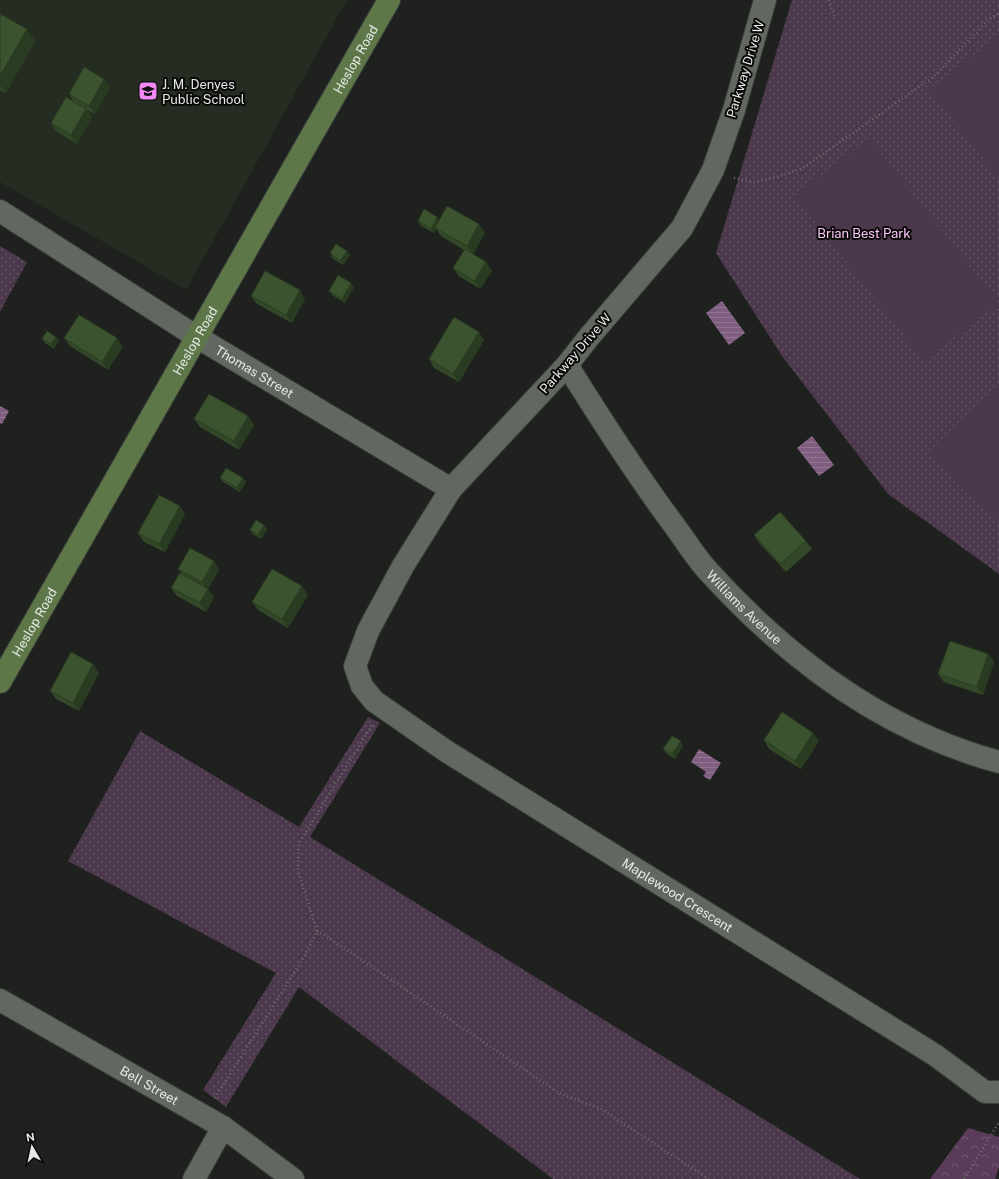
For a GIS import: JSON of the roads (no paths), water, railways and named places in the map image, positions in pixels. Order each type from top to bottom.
[{"type":"street","name":"Heslop Road","points":[[0,682],[389,0]]},
{"type":"street","name":"Parkway Drive W","points":[[362,686],[355,666],[368,631],[402,566],[450,489],[567,365],[588,337],[682,228],[713,170],[734,110],[765,0]]},
{"type":"street","name":"Thomas Street","points":[[0,211],[197,337],[450,489]]},
{"type":"street","name":"Williams Avenue","points":[[567,365],[641,480],[708,572],[793,654],[835,686],[881,714],[929,737],[978,756],[999,762]]},
{"type":"street","name":"Maplewood Crescent","points":[[362,686],[374,701],[446,751],[935,1055],[985,1092],[999,1092]]},
{"type":"street","name":"Bell Street","points":[[0,1000],[223,1127],[293,1179]]},
{"type":"street","points":[[194,1179],[223,1127]]},
{"type":"place","name":"J. M. Denyes Public School","points":[[148,91]]},
{"type":"park label","name":"Brian Best Park","points":[[864,233]]}]
